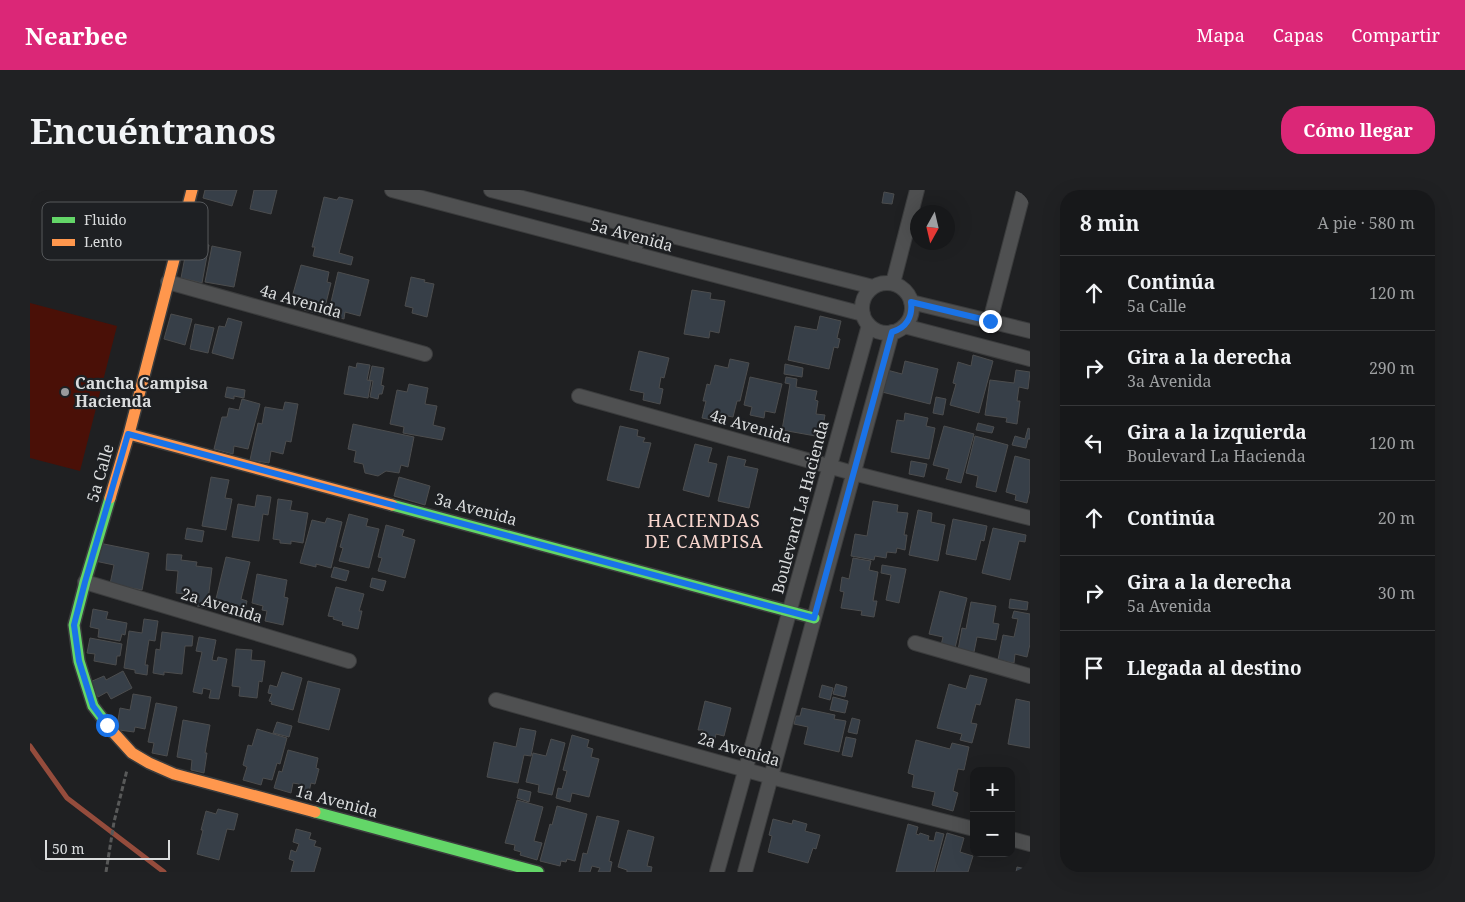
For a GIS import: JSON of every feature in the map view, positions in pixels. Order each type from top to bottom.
[{"type":"street","name":"5a Avenida","points":[[392,190],[634,254],[866,320]]},
{"type":"street","name":"5a Avenida","points":[[491,190],[873,287]]},
{"type":"street","points":[[893,283],[917,190]]},
{"type":"street","points":[[990,321],[1024,190]]},
{"type":"street","points":[[634,254],[640,229]]},
{"type":"street","name":"5a Calle","points":[[132,753],[93,706],[79,661],[74,625],[128,434],[174,260]]},
{"type":"street","name":"4a Avenida","points":[[168,282],[425,354]]},
{"type":"street","points":[[745,872],[853,473],[898,329],[910,316],[912,309],[905,290],[893,283],[879,284],[873,287],[864,298],[862,305],[866,320],[881,332],[898,329],[1030,359]]},
{"type":"street","points":[[911,302],[1030,331]]},
{"type":"street","name":"Boulevard La Hacienda","points":[[718,872],[830,466],[866,320]]},
{"type":"street","name":"4a Avenida","points":[[579,396],[853,473],[1030,518]]},
{"type":"street","name":"3a Avenida","points":[[128,434],[814,618]]},
{"type":"street","name":"2a Avenida","points":[[85,582],[349,661]]},
{"type":"street","points":[[915,643],[1030,676]]},
{"type":"street","name":"2a Avenida","points":[[496,700],[771,777],[970,828]]},
{"type":"street","name":"1a Avenida","points":[[132,753],[174,774],[538,872]]},
{"type":"street","points":[[1015,840],[1030,844]]},
{"type":"path","points":[[106,872],[122,784],[132,753]]},
{"type":"shaded area","name":"Cancha Campisa Hacienda","points":[[30,303],[117,326],[80,471],[30,458]]},
{"type":"building","points":[[205,190],[237,190],[232,206],[203,198]]},
{"type":"building","points":[[254,190],[277,190],[271,214],[250,209]]},
{"type":"building","points":[[884,192],[894,194],[892,204],[882,203]]},
{"type":"building","points":[[324,197],[337,200],[339,197],[353,200],[339,253],[353,257],[351,265],[313,256],[315,247],[312,247]]},
{"type":"building","points":[[212,246],[241,252],[234,287],[205,282]]},
{"type":"building","points":[[184,260],[206,260],[202,283],[181,278]]},
{"type":"building","points":[[301,265],[329,272],[327,282],[331,283],[323,315],[304,310],[306,305],[291,301]]},
{"type":"building","points":[[338,272],[369,280],[360,316],[345,312],[344,319],[328,315]]},
{"type":"building","points":[[411,277],[434,284],[427,317],[412,313],[413,308],[405,306]]},
{"type":"building","points":[[692,290],[711,293],[710,299],[725,301],[719,333],[710,331],[709,338],[684,334]]},
{"type":"building","points":[[171,314],[192,319],[185,345],[164,339]]},
{"type":"building","points":[[820,316],[841,321],[837,338],[840,339],[838,348],[834,347],[829,369],[788,360],[795,326],[817,330]]},
{"type":"building","points":[[228,318],[242,322],[233,359],[212,353],[219,326],[225,327]]},
{"type":"building","points":[[195,324],[214,328],[208,353],[190,349]]},
{"type":"building","points":[[639,351],[669,358],[664,378],[661,377],[659,388],[663,389],[660,404],[643,400],[644,393],[630,390]]},
{"type":"building","points":[[973,355],[993,361],[979,413],[950,405],[956,384],[953,383],[958,362],[971,366]]},
{"type":"building","points":[[730,359],[749,363],[740,401],[737,401],[733,417],[722,415],[721,422],[702,418],[707,384],[710,385],[715,365],[728,368]]},
{"type":"building","points":[[905,361],[938,369],[930,404],[882,392],[887,370],[902,374]]},
{"type":"building","points":[[357,363],[370,365],[367,380],[371,381],[368,398],[344,394],[349,366],[356,368]]},
{"type":"building","points":[[785,364],[803,368],[802,377],[784,374]]},
{"type":"building","points":[[372,366],[384,368],[381,385],[384,386],[382,394],[379,394],[378,399],[370,397],[373,381],[369,380]]},
{"type":"building","points":[[1016,370],[1030,372],[1028,389],[1019,387],[1017,401],[1020,401],[1017,424],[1006,422],[1007,418],[985,415],[990,380],[1014,383]]},
{"type":"building","points":[[750,377],[782,384],[775,413],[765,411],[764,418],[750,415],[752,407],[744,405]]},
{"type":"building","points":[[786,377],[797,379],[796,387],[817,391],[815,400],[818,401],[816,414],[825,415],[821,437],[782,430],[790,384],[785,383]]},
{"type":"building","points":[[409,384],[428,388],[425,404],[437,406],[433,425],[445,428],[442,440],[403,433],[404,427],[390,424],[397,390],[407,392]]},
{"type":"building","points":[[227,387],[245,390],[244,398],[234,396],[234,399],[225,397]]},
{"type":"building","points":[[936,397],[946,399],[943,415],[933,413]]},
{"type":"building","points":[[242,399],[260,404],[248,449],[234,446],[233,454],[214,449],[222,417],[227,417],[229,408],[239,410]]},
{"type":"building","points":[[285,402],[298,404],[291,442],[286,441],[283,454],[271,451],[269,463],[250,460],[258,423],[262,424],[265,407],[283,410]]},
{"type":"building","points":[[905,413],[928,418],[926,426],[935,428],[929,459],[891,452],[897,420],[904,421]]},
{"type":"building","points":[[978,423],[994,427],[992,433],[976,430]]},
{"type":"building","points":[[353,424],[414,437],[408,467],[401,465],[399,473],[386,471],[378,476],[365,473],[363,464],[354,462],[356,451],[348,449]]},
{"type":"building","points":[[620,426],[638,430],[637,436],[645,438],[643,442],[651,443],[639,488],[607,480]]},
{"type":"building","points":[[944,426],[974,434],[961,483],[946,479],[949,469],[933,465]]},
{"type":"building","points":[[1028,428],[1030,429],[1030,439],[1028,439],[1026,448],[1012,445],[1015,436],[1025,439]]},
{"type":"building","points":[[975,436],[1008,445],[996,492],[976,487],[978,476],[966,473]]},
{"type":"building","points":[[695,444],[712,448],[708,462],[717,464],[709,497],[683,490]]},
{"type":"building","points":[[728,456],[746,460],[744,466],[758,469],[749,508],[718,501]]},
{"type":"building","points":[[1015,456],[1030,460],[1030,490],[1027,503],[1015,500],[1016,495],[1006,492]]},
{"type":"building","points":[[911,461],[927,464],[924,477],[909,474]]},
{"type":"building","points":[[211,477],[229,480],[225,498],[232,499],[226,530],[202,526]]},
{"type":"building","points":[[399,477],[430,486],[425,505],[394,496]]},
{"type":"building","points":[[257,495],[271,497],[268,515],[263,514],[259,541],[232,537],[238,504],[255,507]]},
{"type":"building","points":[[278,499],[292,501],[290,510],[308,513],[303,543],[291,541],[291,544],[280,543],[280,540],[273,539]]},
{"type":"building","points":[[873,501],[898,505],[897,512],[908,513],[904,535],[907,535],[905,550],[897,548],[896,553],[887,552],[886,558],[875,556],[874,560],[851,556],[855,534],[867,536]]},
{"type":"building","points":[[918,510],[932,513],[931,522],[945,525],[938,561],[909,555]]},
{"type":"building","points":[[349,514],[368,519],[366,526],[379,529],[369,568],[339,561],[343,548],[340,547]]},
{"type":"building","points":[[327,518],[342,522],[331,568],[316,564],[316,567],[300,563],[312,520],[325,523]]},
{"type":"building","points":[[953,519],[987,526],[984,541],[981,540],[976,560],[946,554]]},
{"type":"building","points":[[386,525],[404,530],[402,536],[415,540],[405,578],[378,571],[382,558],[378,557]]},
{"type":"building","points":[[187,528],[204,531],[202,542],[185,539]]},
{"type":"building","points":[[993,528],[1026,535],[1025,542],[1019,541],[1010,580],[982,573]]},
{"type":"building","points":[[99,543],[149,553],[142,590],[110,584],[114,565],[95,561]]},
{"type":"building","points":[[167,554],[182,555],[181,560],[197,562],[196,566],[212,568],[207,608],[197,606],[198,600],[184,599],[185,594],[176,593],[178,571],[166,570]]},
{"type":"building","points":[[226,557],[250,562],[241,599],[247,601],[243,618],[224,613],[226,605],[215,603]]},
{"type":"building","points":[[853,558],[871,561],[869,570],[878,572],[873,601],[877,601],[874,617],[861,615],[862,611],[841,608],[844,592],[840,591],[842,577],[849,579]]},
{"type":"building","points":[[882,565],[906,569],[899,603],[886,600],[891,575],[881,573]]},
{"type":"building","points":[[334,567],[349,571],[346,581],[331,577]]},
{"type":"building","points":[[257,574],[287,580],[284,597],[288,598],[283,625],[265,621],[267,611],[262,610],[263,606],[252,603]]},
{"type":"building","points":[[372,578],[386,581],[383,591],[370,587]]},
{"type":"building","points":[[336,587],[364,594],[359,611],[362,611],[358,629],[342,625],[343,622],[328,616]]},
{"type":"building","points":[[940,591],[967,598],[955,648],[941,645],[943,637],[929,634]]},
{"type":"building","points":[[1010,599],[1028,602],[1027,610],[1009,608]]},
{"type":"building","points":[[971,602],[996,606],[993,623],[999,624],[996,640],[977,637],[974,652],[958,650],[962,628],[966,629]]},
{"type":"building","points":[[93,609],[108,612],[106,619],[127,623],[125,635],[122,634],[120,641],[98,637],[99,629],[90,627]]},
{"type":"building","points":[[1014,611],[1030,614],[1030,644],[1027,657],[1015,654],[1014,663],[998,660],[1003,635],[1014,637],[1018,619],[1012,618]]},
{"type":"building","points":[[144,619],[158,621],[155,641],[149,640],[145,665],[148,665],[147,675],[135,673],[135,670],[124,668],[129,631],[142,633]]},
{"type":"building","points":[[162,632],[193,636],[192,646],[185,646],[182,674],[164,672],[164,675],[153,673],[156,649],[160,650]]},
{"type":"building","points":[[199,637],[216,640],[212,660],[217,661],[218,657],[227,659],[219,699],[209,698],[211,690],[203,688],[202,694],[193,692],[202,652],[196,651]]},
{"type":"building","points":[[90,638],[122,644],[120,656],[117,656],[116,665],[94,661],[95,654],[87,653]]},
{"type":"building","points":[[236,649],[252,650],[251,660],[265,661],[262,682],[259,681],[257,698],[239,696],[240,687],[232,686]]},
{"type":"building","points":[[123,671],[132,688],[111,699],[107,692],[98,697],[90,682],[104,676],[106,680]]},
{"type":"building","points":[[282,672],[302,678],[293,710],[271,704],[272,702],[269,701],[272,694],[268,693],[270,685],[277,687]]},
{"type":"building","points":[[970,675],[987,679],[980,705],[976,704],[971,723],[977,724],[972,743],[960,740],[962,734],[937,728],[949,684],[966,689]]},
{"type":"building","points":[[308,681],[340,689],[329,730],[298,722]]},
{"type":"building","points":[[836,684],[847,687],[845,697],[833,694]]},
{"type":"building","points":[[822,685],[833,688],[830,700],[819,697]]},
{"type":"building","points":[[133,694],[151,697],[145,729],[135,727],[134,732],[119,730],[117,726],[120,708],[130,710]]},
{"type":"building","points":[[833,697],[848,701],[845,713],[830,710]]},
{"type":"building","points":[[1016,699],[1030,702],[1030,748],[1008,744]]},
{"type":"building","points":[[705,701],[731,708],[724,736],[716,734],[715,739],[701,736],[703,730],[698,730]]},
{"type":"building","points":[[156,703],[177,707],[167,756],[152,753],[154,743],[148,742]]},
{"type":"building","points":[[802,708],[835,715],[834,719],[846,721],[839,752],[804,744],[808,727],[794,724],[796,716],[800,716]]},
{"type":"building","points":[[852,718],[860,720],[857,734],[848,732]]},
{"type":"building","points":[[183,720],[210,725],[204,773],[191,770],[192,760],[177,757]]},
{"type":"building","points":[[277,722],[292,726],[289,737],[273,733]]},
{"type":"building","points":[[520,728],[536,731],[531,756],[524,755],[518,783],[487,777],[494,742],[516,747]]},
{"type":"building","points":[[257,729],[287,738],[280,764],[277,763],[272,780],[263,778],[261,785],[243,780],[247,767],[243,765],[248,745],[252,746]]},
{"type":"building","points":[[572,735],[589,740],[587,747],[593,749],[591,757],[599,759],[589,797],[572,793],[570,802],[556,798],[558,788],[562,789],[567,771],[563,770]]},
{"type":"building","points":[[846,737],[856,739],[852,757],[842,755]]},
{"type":"building","points":[[551,739],[565,743],[552,795],[538,792],[539,785],[526,782],[533,753],[546,756]]},
{"type":"building","points":[[916,740],[950,749],[952,743],[969,747],[964,770],[958,769],[953,791],[958,793],[953,811],[932,805],[935,792],[912,787],[914,775],[908,773]]},
{"type":"building","points":[[288,750],[318,758],[316,768],[319,769],[315,784],[311,783],[309,792],[298,789],[299,784],[293,783],[291,793],[274,788],[279,771],[282,772]]},
{"type":"building","points":[[519,789],[531,792],[529,802],[517,798]]},
{"type":"building","points":[[517,800],[543,807],[534,841],[542,843],[537,860],[520,855],[521,852],[514,850],[515,845],[505,843]]},
{"type":"building","points":[[557,806],[587,814],[575,861],[567,859],[566,862],[561,861],[560,866],[540,861]]},
{"type":"building","points":[[218,809],[238,814],[234,830],[227,829],[219,860],[197,854],[206,811],[216,814]]},
{"type":"building","points":[[597,816],[619,821],[609,861],[612,862],[610,872],[598,872],[600,868],[592,866],[590,872],[579,872],[583,853],[587,854]]},
{"type":"building","points":[[773,819],[792,824],[793,820],[807,824],[805,831],[820,835],[816,849],[813,848],[808,863],[768,852],[772,836],[769,835]]},
{"type":"building","points":[[908,824],[918,827],[916,834],[919,835],[920,833],[929,836],[928,840],[934,841],[936,832],[944,834],[934,872],[896,872]]},
{"type":"building","points":[[296,829],[311,833],[309,839],[316,841],[314,846],[321,848],[314,872],[291,872],[294,861],[289,859],[291,850],[296,852],[299,844],[293,842]]},
{"type":"building","points":[[628,830],[654,837],[647,866],[652,867],[651,872],[627,872],[627,870],[618,867]]},
{"type":"building","points":[[947,833],[964,838],[960,852],[973,857],[968,872],[936,872]]},
{"type":"building","points":[[1017,867],[1030,870],[1030,872],[1016,872]]},
{"type":"waterway","points":[[30,746],[67,798],[164,872]]},
{"type":"traffic: fast","points":[[110,498],[74,625],[79,661],[93,706],[113,732]]},
{"type":"traffic: fast","points":[[392,505],[814,618]]},
{"type":"traffic: fast","points":[[315,812],[538,872]]},
{"type":"traffic: slow","points":[[189,202],[192,190]]},
{"type":"traffic: slow","points":[[110,498],[129,434],[174,260]]},
{"type":"traffic: slow","points":[[129,434],[392,505]]},
{"type":"traffic: slow","points":[[113,732],[132,753],[174,774],[315,812]]},
{"type":"place","name":"Cancha Campisa Hacienda","points":[[65,392]]},
{"type":"district","name":"HACIENDAS DE CAMPISA","points":[[704,531]]},
{"type":"route","points":[[107,725],[93,706],[79,661],[74,625],[128,434],[814,618],[892,332],[902,328],[907,323],[912,313],[911,302],[990,321]]}]
